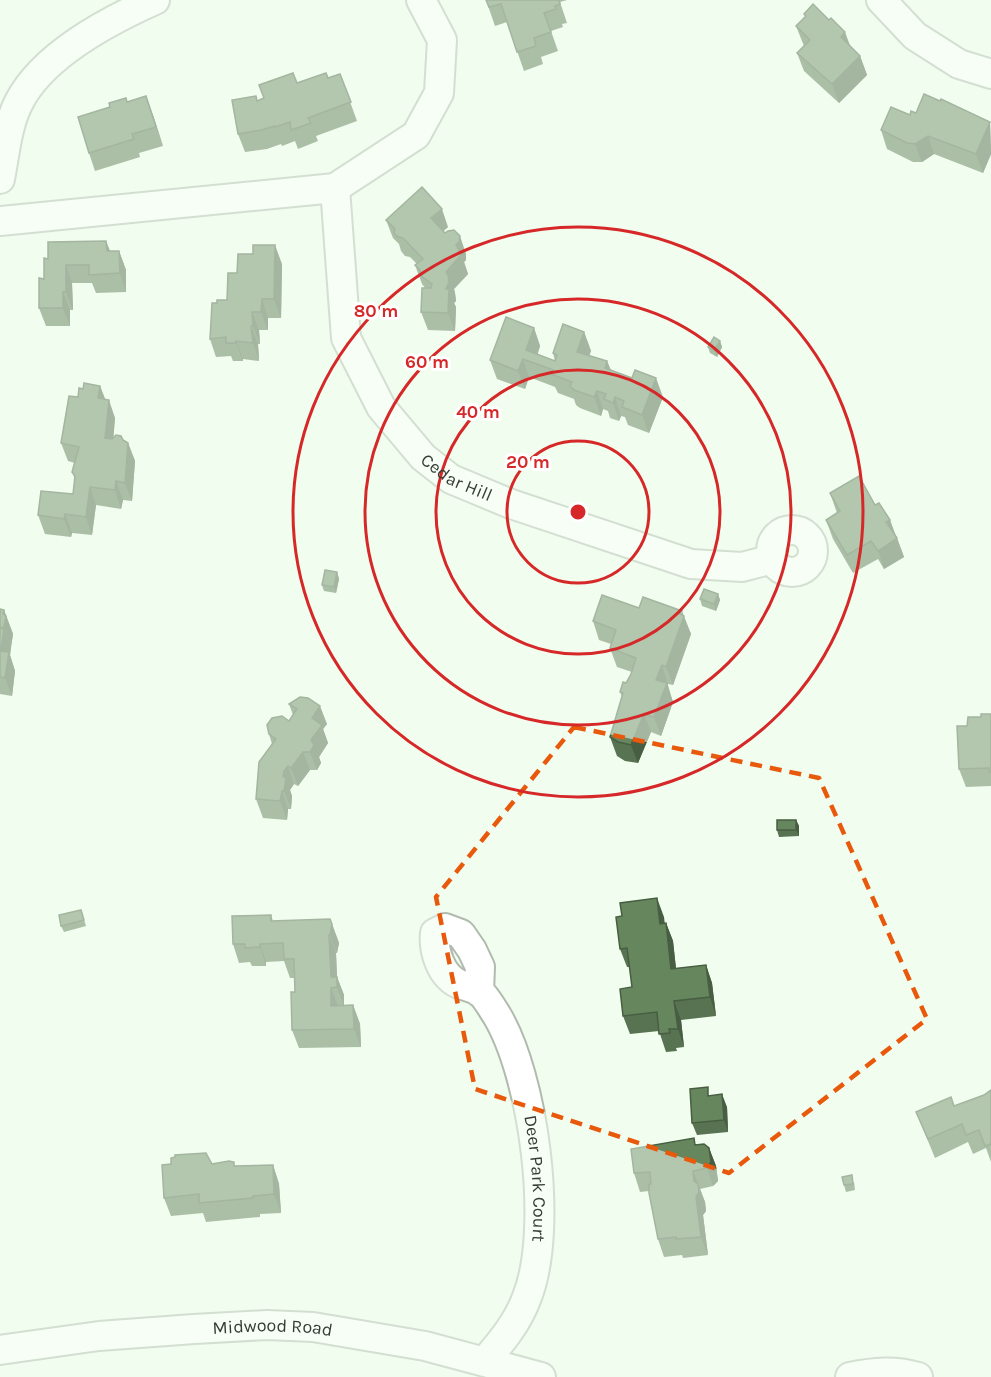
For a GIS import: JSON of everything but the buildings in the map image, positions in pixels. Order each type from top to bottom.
[{"type":"street","points":[[0,179],[10,124],[9,105],[49,65],[76,44],[127,12],[155,0]]},
{"type":"street","points":[[0,221],[335,188],[416,135],[439,93],[442,40],[421,0]]},
{"type":"street","points":[[881,0],[915,36],[959,64],[991,74]]},
{"type":"street","name":"Cedar Hill","points":[[335,188],[346,338],[381,407],[423,457],[451,479],[511,504],[691,564],[742,567],[773,559]]},
{"type":"street","name":"Deer Park Court","points":[[479,992],[496,1015],[514,1052],[536,1146],[541,1201],[535,1270],[528,1296],[515,1325],[485,1361]]},
{"type":"street","name":"Midwood Road","points":[[0,1350],[99,1336],[267,1325],[313,1327],[425,1346],[541,1377]]},
{"type":"street","points":[[850,1377],[872,1372],[901,1372],[918,1377]]},
{"type":"highlighted area","points":[[574,727],[819,778],[927,1019],[729,1173],[475,1089],[436,897]]}]
